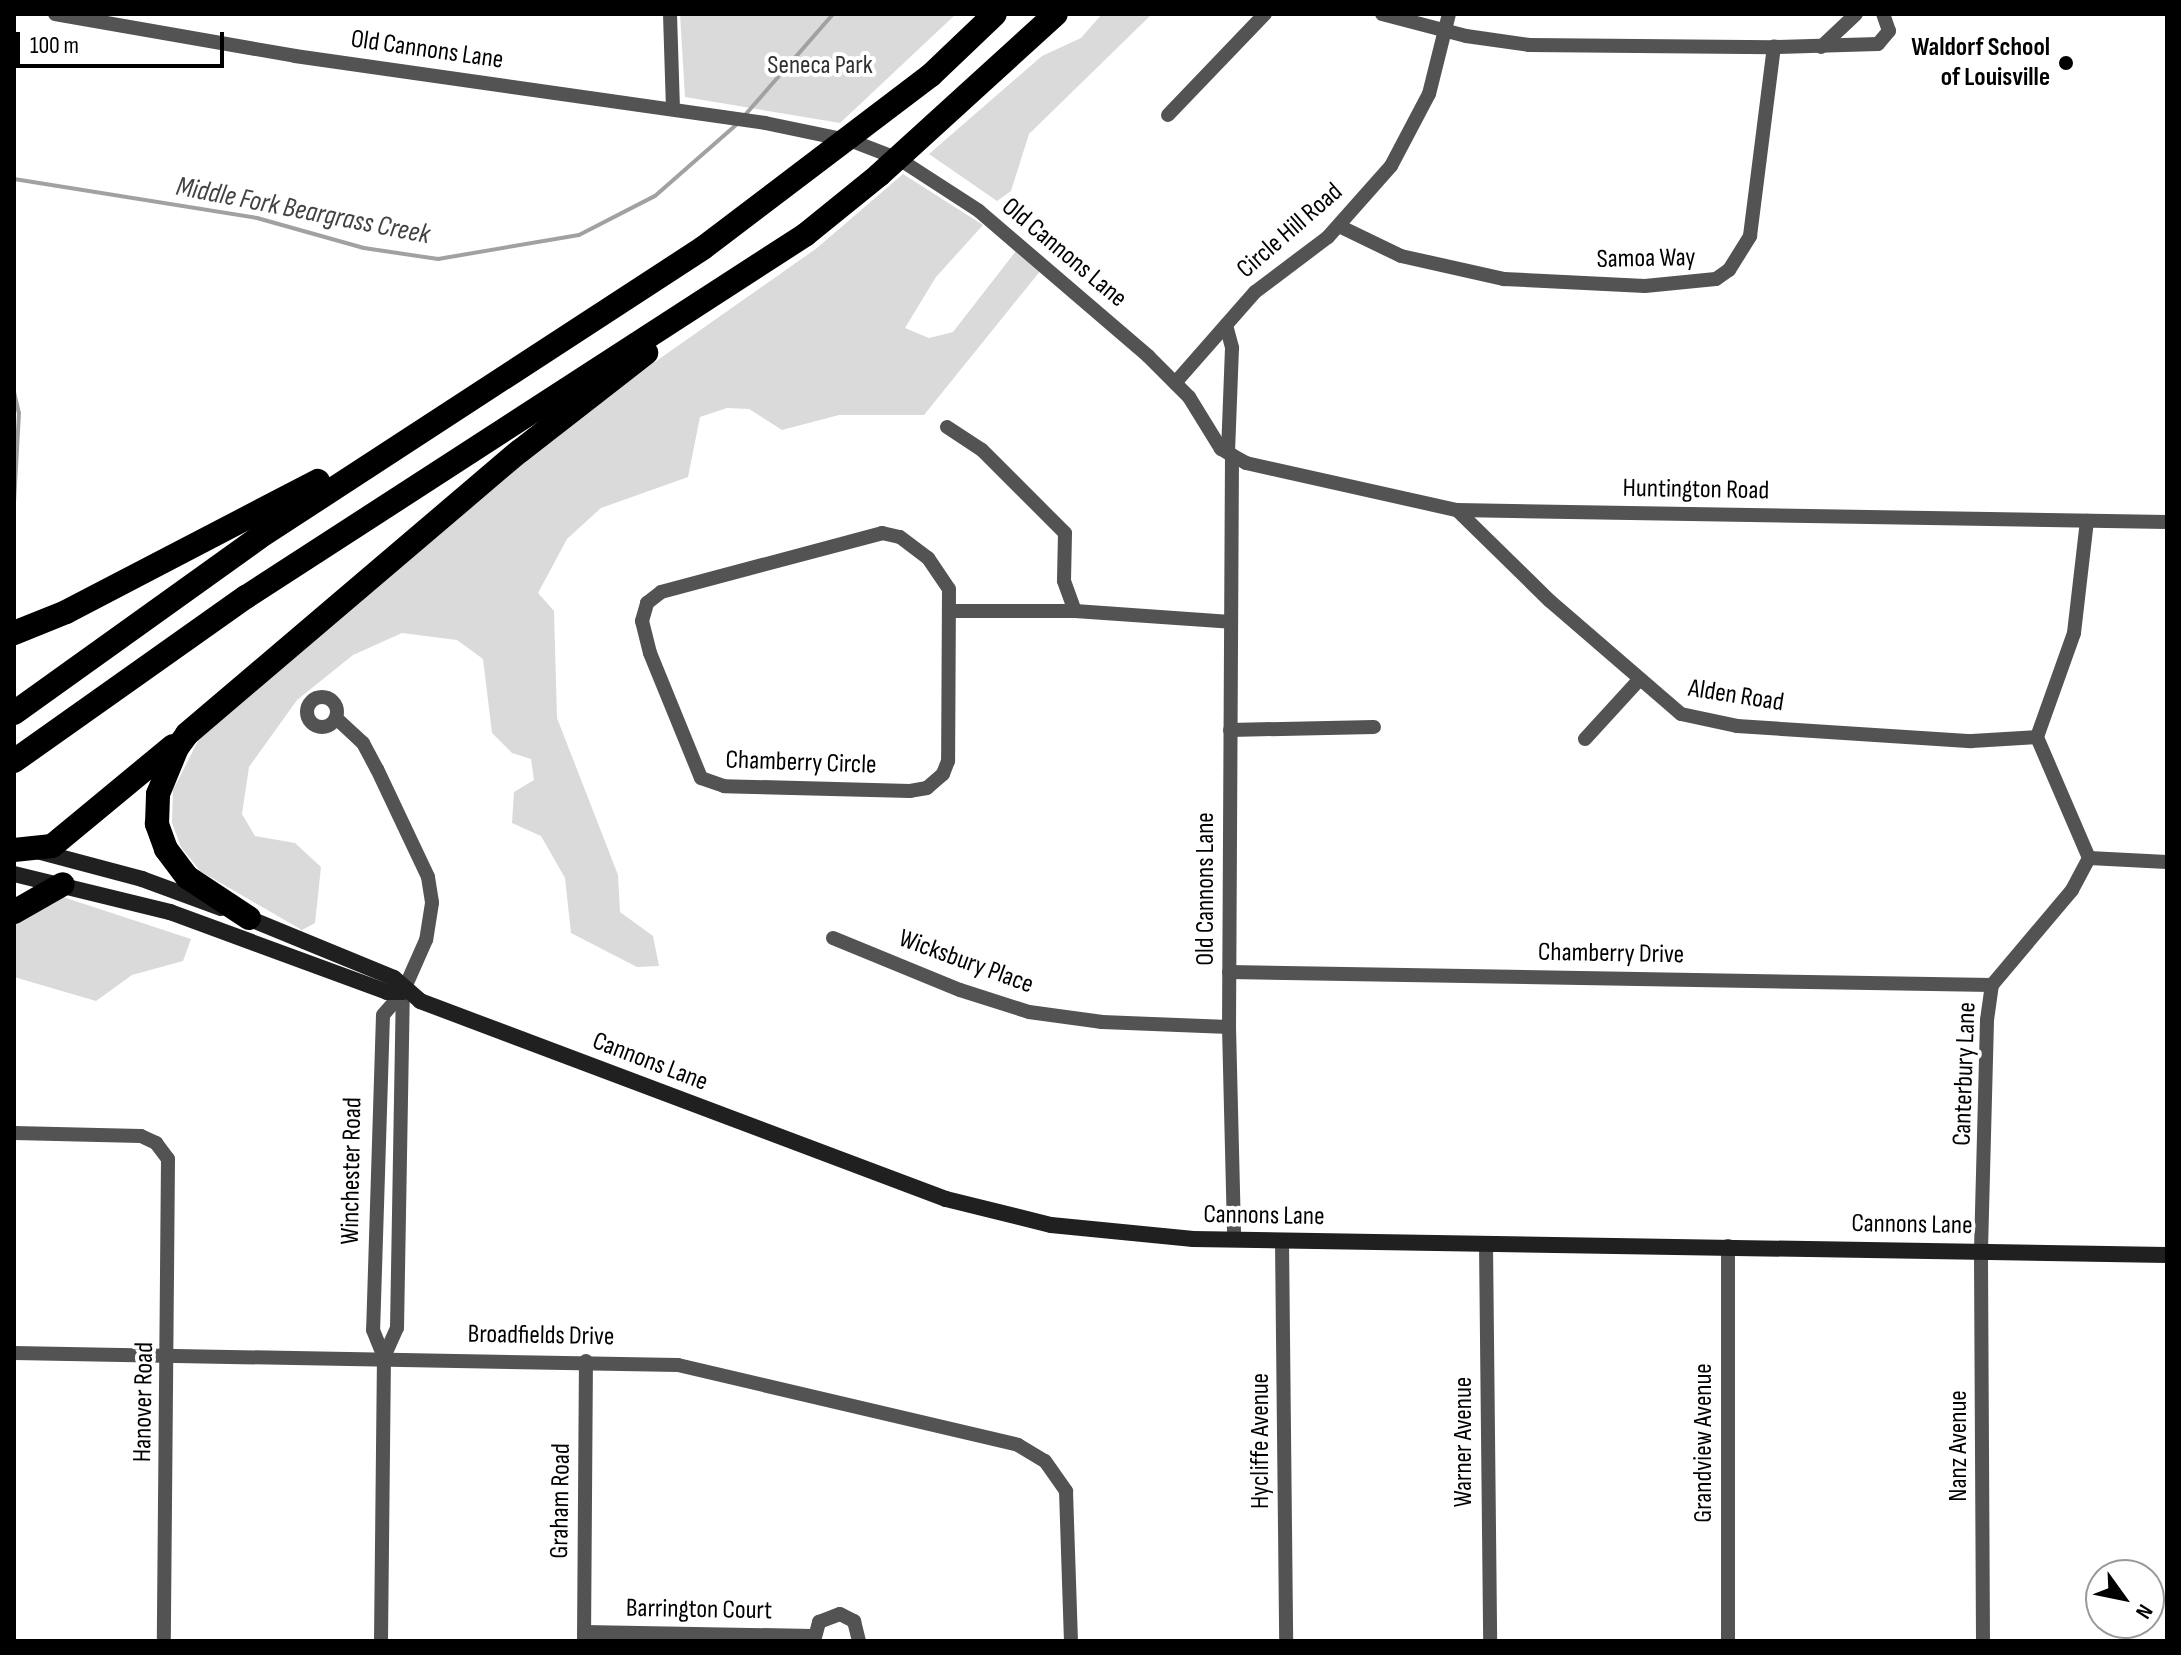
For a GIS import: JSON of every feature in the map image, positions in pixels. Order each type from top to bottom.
[{"type":"highway","points":[[14,713],[450,408],[703,248],[863,128],[995,14]]},
{"type":"highway","points":[[16,857],[52,846],[520,451],[879,175],[1056,14]]},
{"type":"highway","points":[[14,761],[246,597],[742,278]]},
{"type":"highway","points":[[21,631],[255,515],[450,408]]},
{"type":"highway","points":[[187,734],[165,768],[157,824],[187,877],[249,925]]},
{"type":"highway","points":[[14,912],[63,884]]},
{"type":"main road","name":"Cannons Lane","points":[[16,857],[63,884],[249,925]]},
{"type":"main road","name":"Cannons Lane","points":[[16,857],[142,879],[249,925],[394,978],[403,992],[946,1199],[1098,1232],[1282,1241],[2167,1255]]},
{"type":"street","name":"Old Cannons Lane","points":[[55,14],[137,30],[716,115],[852,141],[910,166],[979,211],[1175,383],[1230,454],[1229,1027],[1234,1238]]},
{"type":"street","points":[[137,30],[140,14]]},
{"type":"street","points":[[670,14],[673,109]]},
{"type":"street","points":[[1168,115],[1265,14]]},
{"type":"street","points":[[1382,14],[1446,30],[1529,45],[1774,47],[1878,44],[1889,31],[1883,14]]},
{"type":"street","name":"Circle Hill Road","points":[[1175,383],[1255,292],[1339,226],[1408,138],[1429,94],[1449,14]]},
{"type":"street","points":[[1821,47],[1856,14]]},
{"type":"street","name":"Samoa Way","points":[[1339,226],[1401,256],[1504,279],[1645,286],[1716,279],[1729,270],[1750,236],[1774,47]]},
{"type":"street","points":[[1226,325],[1232,348],[1230,454]]},
{"type":"street","points":[[947,427],[982,450],[1065,533],[1064,581],[1075,611]]},
{"type":"street","name":"Huntington Road","points":[[1230,454],[1457,510],[2167,522]]},
{"type":"street","name":"Alden Road","points":[[1457,510],[1638,681],[1681,714],[1737,726],[1972,741],[2037,737]]},
{"type":"street","points":[[2087,521],[2074,633],[2037,737],[2089,858],[2167,862]]},
{"type":"street","name":"Chamberry Circle","points":[[882,533],[900,537],[938,569],[949,589],[949,611],[948,761],[938,780],[910,791],[724,786],[701,778],[687,754],[642,621],[647,603],[661,592],[882,533]]},
{"type":"street","points":[[949,611],[1075,611],[1231,622]]},
{"type":"street","points":[[1585,739],[1638,681]]},
{"type":"street","name":"Winchester Road","points":[[336,718],[363,743],[428,877],[432,903],[426,940],[403,992],[383,1015],[373,1330],[384,1357],[381,1641]]},
{"type":"street","points":[[1230,730],[1374,727]]},
{"type":"street","name":"Canterbury Lane","points":[[1981,1250],[1992,985],[2072,890],[2089,858]]},
{"type":"street","name":"Wicksbury Place","points":[[833,938],[960,990],[1029,1012],[1102,1022],[1229,1027]]},
{"type":"street","name":"Chamberry Drive","points":[[1229,972],[1992,985]]},
{"type":"street","name":"Winchester Road","points":[[384,1357],[397,1328],[403,992]]},
{"type":"street","points":[[378,1118],[399,1117]]},
{"type":"street","name":"Hanover Road","points":[[14,1133],[141,1136],[156,1143],[169,1164],[164,1641]]},
{"type":"street","points":[[376,1218],[398,1217]]},
{"type":"street","name":"Hycliffe Avenue","points":[[1282,1241],[1286,1641]]},
{"type":"street","name":"Warner Avenue","points":[[1486,1243],[1490,1641]]},
{"type":"street","name":"Grandview Avenue","points":[[1728,1246],[1728,1641]]},
{"type":"street","name":"Nanz Avenue","points":[[1981,1250],[1983,1641]]},
{"type":"street","name":"Broadfields Drive","points":[[14,1353],[586,1361],[706,1371],[1018,1445],[1050,1467],[1070,1509],[1071,1641]]},
{"type":"street","name":"Graham Road","points":[[584,1636],[586,1361]]},
{"type":"street","name":"Barrington Court","points":[[584,1636],[814,1638],[819,1622],[840,1614],[854,1621],[859,1641]]},
{"type":"green space","name":"Seneca Park","points":[[680,14],[956,14],[840,123],[685,97]]},
{"type":"green space","points":[[1102,14],[1152,14],[1029,134],[1011,191],[997,201],[929,154],[1042,56],[1081,38]]},
{"type":"green space","points":[[903,174],[983,225],[936,277],[905,328],[929,338],[953,332],[1016,251],[1041,270],[924,415],[839,415],[782,430],[749,409],[727,408],[700,417],[688,477],[601,508],[567,539],[538,593],[554,611],[557,718],[618,875],[620,912],[653,936],[659,966],[637,967],[571,933],[565,878],[541,836],[512,823],[514,792],[534,780],[531,759],[512,753],[492,733],[483,659],[457,640],[402,633],[353,655],[297,700],[249,767],[242,814],[255,836],[295,843],[321,867],[315,923],[302,930],[200,871],[181,847],[172,823],[173,790],[201,735],[581,414],[817,248]]},
{"type":"green space","points":[[63,897],[191,939],[183,961],[132,975],[96,1001],[14,977],[14,924]]},
{"type":"waterway","name":"Middle Fork Beargrass Creek","points":[[745,115],[833,14]]},
{"type":"waterway","name":"Middle Fork Beargrass Creek","points":[[14,179],[257,218],[364,248],[438,259],[579,235],[655,196],[736,125]]},
{"type":"waterway","name":"Middle Fork Beargrass Creek","points":[[14,392],[19,413],[14,502]]},
{"type":"place","name":"Waldorf School of Louisville","points":[[2066,63]]}]
